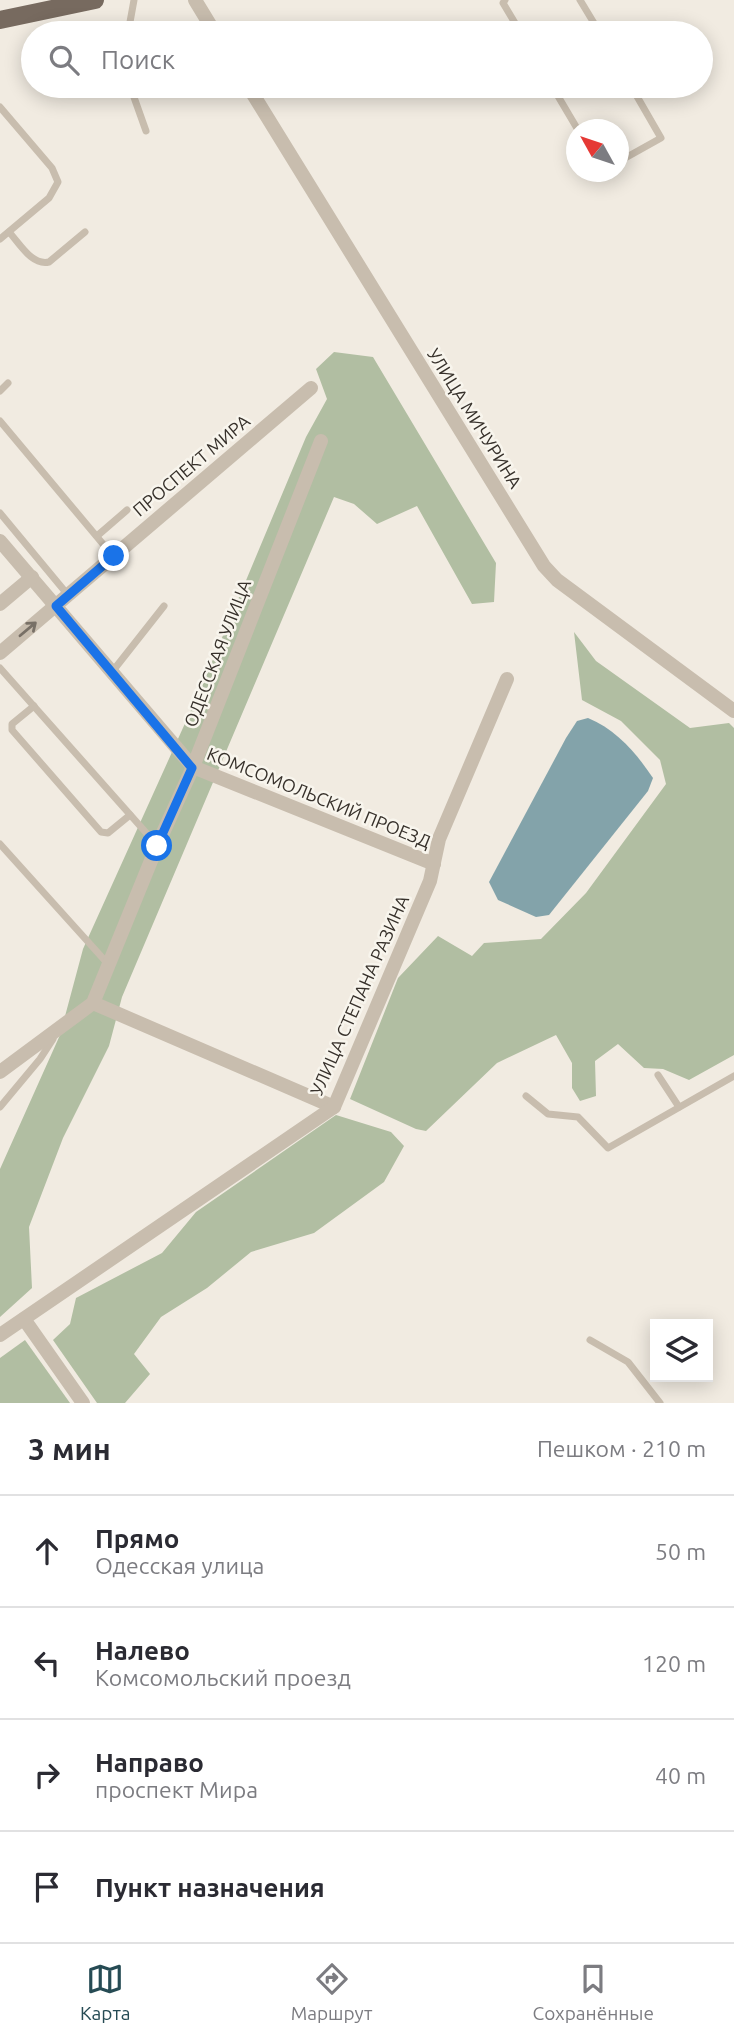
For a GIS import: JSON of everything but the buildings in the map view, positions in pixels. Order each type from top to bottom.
[{"type":"main road","points":[[0,20],[95,0]]},
{"type":"street","points":[[195,0],[208,21]]},
{"type":"street","name":"УЛИЦА МИЧУРИНА","points":[[255,98],[544,566],[557,580],[734,711]]},
{"type":"street","name":"ПРОСПЕКТ МИРА","points":[[0,653],[311,388]]},
{"type":"street","name":"ОДЕССКАЯ УЛИЦА","points":[[93,1003],[192,768],[321,441]]},
{"type":"street","name":"КОМСОМОЛЬСКИЙ ПРОЕЗД","points":[[0,541],[192,768],[434,864]]},
{"type":"street","points":[[0,604],[32,578]]},
{"type":"street","name":"УЛИЦА СТЕПАНА РАЗИНА","points":[[0,1335],[334,1107],[430,881],[439,839],[507,680]]},
{"type":"street","points":[[0,1072],[93,1003],[334,1107]]},
{"type":"street","points":[[24,1319],[83,1403]]},
{"type":"lane","points":[[130,21],[134,0]]},
{"type":"lane","points":[[505,0],[503,3],[514,21]]},
{"type":"lane","points":[[580,0],[593,21]]},
{"type":"lane","points":[[134,98],[146,131]]},
{"type":"lane","points":[[559,98],[572,119]]},
{"type":"lane","points":[[629,156],[661,138],[638,98]]},
{"type":"lane","points":[[0,107],[52,168],[58,182],[49,198],[0,239]]},
{"type":"lane","points":[[9,232],[35,261],[42,264],[49,262],[85,232]]},
{"type":"lane","points":[[0,391],[9,383]]},
{"type":"lane","points":[[0,421],[114,556]]},
{"type":"lane","points":[[97,536],[127,510]]},
{"type":"lane","points":[[0,513],[68,596]]},
{"type":"lane","points":[[112,672],[164,606]]},
{"type":"lane","points":[[0,668],[157,846]]},
{"type":"lane","points":[[34,706],[12,724],[12,730],[102,832],[108,833],[130,815]]},
{"type":"lane","points":[[0,844],[108,964]]},
{"type":"lane","points":[[0,1107],[40,1059],[56,1032]]},
{"type":"lane","points":[[658,1075],[679,1107]]},
{"type":"lane","points":[[526,1096],[548,1114],[578,1117],[608,1147],[734,1076]]},
{"type":"lane","points":[[590,1340],[628,1362],[660,1403]]},
{"type":"green space","points":[[334,352],[373,357],[496,563],[494,602],[472,604],[417,506],[377,524],[354,504],[334,497],[122,997],[109,1046],[63,1138],[29,1227],[32,1288],[0,1317],[0,1169],[60,1035],[83,949],[201,688],[306,437],[327,399],[316,369]]},
{"type":"green space","points":[[574,632],[596,661],[690,728],[729,723],[734,728],[734,1055],[689,1080],[663,1069],[644,1068],[618,1044],[595,1061],[596,1096],[580,1101],[572,1088],[572,1063],[556,1035],[497,1063],[426,1131],[416,1129],[350,1099],[398,978],[438,936],[472,956],[484,943],[541,939],[586,893],[666,784],[660,760],[621,721],[582,700]]},
{"type":"green space","points":[[336,1115],[391,1132],[404,1146],[384,1182],[314,1233],[251,1252],[207,1288],[161,1317],[134,1354],[150,1374],[125,1403],[97,1403],[53,1340],[70,1324],[76,1298],[162,1253],[196,1212]]},
{"type":"green space","points":[[25,1340],[70,1403],[0,1403],[0,1358]]},
{"type":"water","points":[[588,718],[625,743],[653,778],[648,791],[549,915],[536,917],[498,900],[489,882],[566,738],[577,721]]},
{"type":"route","points":[[114,556],[56,606],[192,768],[157,846]]}]
